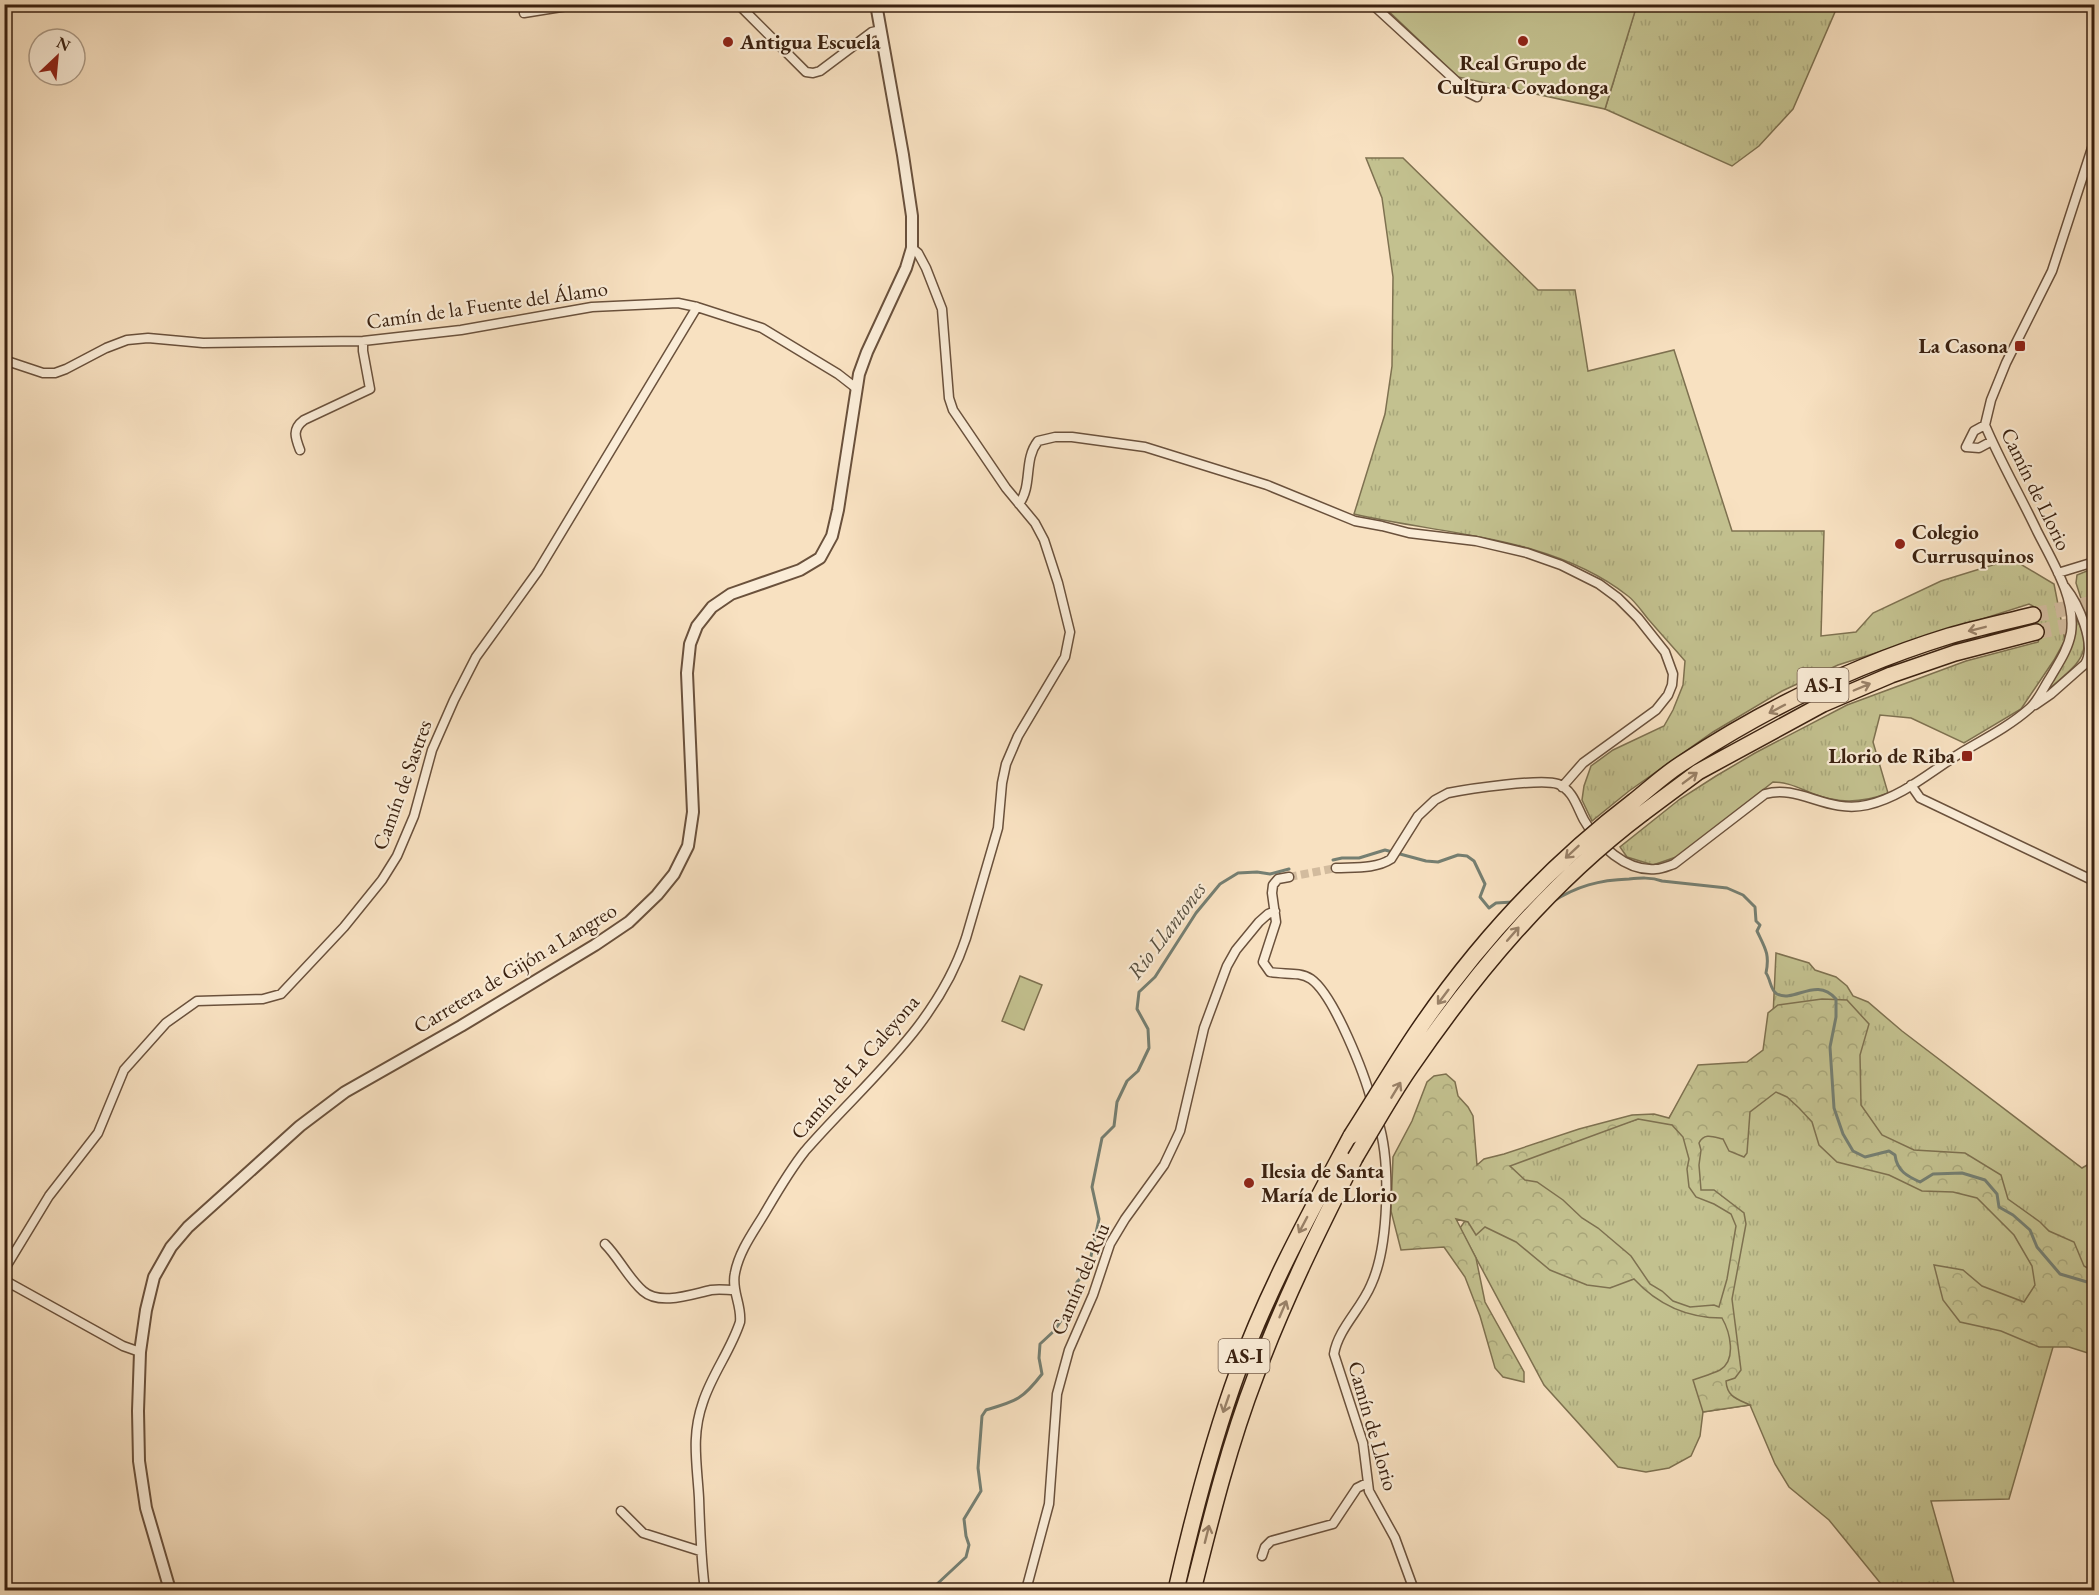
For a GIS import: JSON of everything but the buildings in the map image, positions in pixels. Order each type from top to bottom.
[{"type":"highway","name":"AS-I","points":[[1194,1590],[1237,1427],[1306,1255],[1355,1158],[1408,1070],[1488,963],[1562,882],[1601,847],[1679,765],[1814,689],[1906,651],[1950,636],[2033,615]]},
{"type":"highway","name":"AS-I","points":[[1176,1590],[1195,1508],[1220,1421],[1239,1369],[1290,1249],[1351,1136],[1418,1031],[1474,956],[1557,866],[1600,827],[1823,704],[1891,675],[1955,653],[2036,632]]},
{"type":"street","points":[[524,13],[580,4]]},
{"type":"street","points":[[738,4],[806,72],[820,71],[872,32],[881,30]]},
{"type":"street","name":"Carretera de Gijón a Langreo","points":[[170,1590],[146,1508],[139,1461],[138,1411],[140,1352],[146,1310],[154,1277],[171,1247],[196,1219],[300,1126],[345,1092],[470,1020],[629,922],[657,895],[674,874],[687,846],[693,812],[687,673],[690,644],[697,626],[712,607],[731,594],[800,570],[820,558],[832,536],[856,388],[867,352],[896,293],[912,248],[912,216],[876,4]]},
{"type":"street","points":[[1372,4],[1469,93],[1477,97]]},
{"type":"street","name":"Camín de Llorio","points":[[2032,706],[2064,655],[2071,632],[2068,602],[2058,573],[1985,425],[1991,400],[2006,363],[2049,277],[2094,142]]},
{"type":"street","name":"Camín de La Caleyona","points":[[705,1590],[700,1551],[699,1502],[694,1453],[696,1431],[703,1401],[740,1322],[741,1315],[734,1290],[735,1272],[739,1260],[779,1188],[804,1153],[898,1052],[930,1012],[962,951],[998,828],[1002,783],[1010,755],[1018,736],[1061,665],[1069,646],[1070,632],[1065,605],[1044,540],[1035,523],[956,418],[948,388],[942,309],[926,268],[918,253],[912,248]]},
{"type":"street","name":"Camín de la Fuente del Álamo","points":[[4,360],[43,373],[55,373],[127,340],[148,338],[202,343],[363,341],[461,330],[592,308],[667,303],[697,307],[762,328],[838,374],[856,388]]},
{"type":"street","name":"Camín de Sastres","points":[[4,1270],[49,1196],[98,1133],[124,1070],[166,1023],[197,1001],[263,999],[281,994],[344,927],[382,880],[397,856],[414,816],[432,750],[476,657],[538,571],[697,307]]},
{"type":"street","points":[[300,450],[294,436],[297,425],[370,389],[363,341]]},
{"type":"street","points":[[1985,425],[1974,431],[1966,447],[1979,448],[1992,441]]},
{"type":"street","points":[[1019,504],[1028,486],[1030,455],[1038,441],[1055,437],[1145,447],[1267,485],[1355,521],[1409,533],[1476,541],[1527,553],[1561,565],[1599,584],[1618,598],[1638,618],[1658,644],[1671,664],[1673,674],[1668,695],[1656,710],[1583,763],[1562,787],[1540,782],[1448,793],[1418,816],[1395,853],[1384,864],[1336,868]]},
{"type":"street","points":[[2058,573],[2094,562]]},
{"type":"street","name":"Camín de Llorio","points":[[1562,787],[1568,791],[1585,822],[1599,841],[1613,855],[1642,869],[1657,870],[1674,864],[1765,794],[1777,791],[1793,793],[1832,806],[1849,807],[1880,802],[1897,795],[1963,751],[2000,730],[2052,694],[2092,658],[2075,599],[2062,584]]},
{"type":"street","points":[[1911,785],[1920,798],[2094,881]]},
{"type":"street","name":"Camín de Llorio","points":[[1289,877],[1278,879],[1273,885],[1275,928],[1263,962],[1270,972],[1311,979],[1322,991],[1345,1033],[1370,1094],[1382,1134],[1386,1159],[1386,1201],[1383,1240],[1376,1275],[1358,1309],[1337,1341],[1334,1354],[1363,1443],[1369,1491],[1395,1538],[1414,1590]]},
{"type":"street","name":"Camín del Riu","points":[[1026,1590],[1048,1504],[1057,1394],[1069,1350],[1093,1295],[1110,1244],[1125,1219],[1150,1187],[1176,1143],[1204,1028],[1227,966],[1236,950],[1259,922],[1275,911]]},
{"type":"street","points":[[605,1244],[643,1292],[650,1295],[686,1298],[712,1290],[734,1290]]},
{"type":"street","points":[[4,1280],[123,1346],[140,1352]]},
{"type":"street","points":[[1262,1556],[1265,1547],[1271,1541],[1333,1524],[1356,1488],[1367,1483]]},
{"type":"street","points":[[621,1511],[643,1533],[700,1551]]},
{"type":"green space","points":[[1637,4],[1838,5],[1793,109],[1759,146],[1732,166],[1605,109]]},
{"type":"green space","name":"Real Grupo de Cultura Covadonga","points":[[1382,5],[1637,5],[1605,109],[1458,77]]},
{"type":"green space","points":[[1366,158],[1403,158],[1538,290],[1575,290],[1588,371],[1674,350],[1732,531],[1824,531],[1821,636],[1856,632],[1873,613],[1941,581],[2012,559],[2054,584],[2065,640],[2021,709],[1964,743],[1911,718],[1880,715],[1873,742],[1888,793],[1869,799],[1842,801],[1823,797],[1789,784],[1773,782],[1679,856],[1653,865],[1627,857],[1620,847],[1680,799],[1755,753],[1847,705],[1966,661],[2038,642],[2040,637],[2033,606],[2029,604],[1838,665],[1782,691],[1713,732],[1629,791],[1592,821],[1582,800],[1591,766],[1613,750],[1664,726],[1683,685],[1685,661],[1631,598],[1598,576],[1566,561],[1496,540],[1354,514],[1385,414],[1392,366],[1393,277],[1382,198]]},
{"type":"green space","points":[[2094,568],[2094,639],[2076,583],[2077,575]]},
{"type":"green space","points":[[2075,616],[2082,630],[2083,651],[2073,668],[2045,693],[2070,649]]},
{"type":"green space","points":[[1776,953],[1809,963],[1815,970],[1836,977],[1847,986],[1853,996],[1868,1002],[1902,1031],[2082,1168],[2094,1161],[2094,1272],[2084,1267],[2053,1347],[2009,1499],[1931,1501],[1956,1590],[1886,1590],[1829,1520],[1789,1487],[1775,1464],[1750,1405],[1703,1412],[1700,1436],[1691,1456],[1669,1468],[1646,1472],[1618,1467],[1544,1385],[1460,1228],[1507,1161],[1638,1119],[1669,1118],[1702,1065],[1749,1068],[1767,1051],[1773,1016]]},
{"type":"green space","points":[[1020,976],[1042,985],[1024,1030],[1002,1021]]},
{"type":"green space","points":[[1822,999],[1847,1000],[1869,1024],[1860,1055],[1861,1105],[1882,1135],[1914,1150],[1965,1153],[2001,1175],[2008,1199],[2049,1231],[2074,1242],[2084,1266],[2094,1272],[2094,1355],[2069,1347],[2039,1347],[2001,1331],[1960,1322],[1943,1300],[1934,1265],[1963,1270],[1982,1286],[2024,1302],[2035,1285],[2032,1266],[2014,1235],[1977,1198],[1953,1192],[1922,1191],[1889,1175],[1837,1162],[1819,1145],[1812,1122],[1787,1097],[1776,1092],[1750,1112],[1747,1153],[1744,1157],[1729,1151],[1723,1139],[1706,1136],[1699,1143],[1701,1190],[1714,1190],[1744,1213],[1746,1224],[1732,1299],[1741,1370],[1735,1378],[1726,1381],[1731,1394],[1750,1405],[1703,1412],[1693,1380],[1720,1370],[1729,1360],[1729,1338],[1722,1318],[1685,1313],[1663,1303],[1634,1279],[1610,1288],[1587,1285],[1550,1270],[1516,1242],[1485,1227],[1476,1235],[1468,1222],[1456,1219],[1476,1258],[1485,1302],[1524,1372],[1524,1382],[1503,1377],[1495,1368],[1480,1316],[1465,1277],[1444,1247],[1401,1250],[1391,1211],[1393,1157],[1412,1121],[1427,1082],[1434,1076],[1446,1074],[1455,1082],[1458,1096],[1473,1116],[1477,1165],[1484,1159],[1632,1115],[1654,1114],[1669,1118],[1698,1065],[1747,1062],[1763,1050],[1768,1013],[1778,1005]],"holes":[[[1638,1119],[1672,1125],[1683,1137],[1689,1159],[1687,1169],[1689,1187],[1696,1197],[1731,1214],[1736,1226],[1727,1279],[1719,1307],[1714,1305],[1690,1307],[1673,1301],[1650,1284],[1631,1256],[1598,1228],[1537,1182],[1525,1180],[1510,1166]]]},
{"type":"waterway","name":"Rio Llantones","points":[[1333,860],[1359,858],[1385,850],[1438,862],[1458,855],[1467,856],[1474,861],[1485,884],[1480,897],[1489,908],[1496,903],[1513,902]]},
{"type":"waterway","name":"Rio Llantones","points":[[934,1590],[936,1585],[966,1557],[969,1545],[964,1519],[981,1491],[978,1468],[982,1416],[986,1410],[1018,1398],[1042,1374],[1039,1358],[1040,1344],[1054,1331],[1076,1299],[1077,1282],[1088,1270],[1099,1219],[1092,1187],[1102,1138],[1114,1126],[1117,1102],[1127,1081],[1138,1071],[1149,1048],[1148,1029],[1137,1009],[1139,992],[1155,977],[1196,913],[1220,884],[1238,873],[1270,874],[1289,869]]},
{"type":"waterway","name":"Rio Llantones","points":[[1552,902],[1589,885],[1641,878],[1727,888],[1743,895],[1755,907],[1756,921],[1760,925],[1757,931],[1767,956],[1766,973],[1775,992],[1784,996],[1821,990],[1836,999],[1836,1017],[1830,1047],[1834,1108],[1843,1134],[1853,1151],[1865,1157],[1889,1151],[1895,1155],[1903,1172],[1920,1182],[1933,1174],[1962,1173],[1985,1180],[1997,1194],[1999,1207],[2013,1215],[2030,1230],[2037,1247],[2060,1274],[2094,1284]]},
{"type":"tunnel","points":[[2033,615],[2094,603]]},
{"type":"tunnel","points":[[2036,632],[2094,621]]},
{"type":"tunnel","points":[[1289,877],[1336,868]]},
{"type":"place","name":"Real Grupo de Cultura Covadonga","points":[[1523,41]]},
{"type":"place","name":"Antigua Escuela","points":[[728,42]]},
{"type":"place","name":"La Casona","points":[[2020,346]]},
{"type":"place","name":"Colegio Currusquinos","points":[[1900,544]]},
{"type":"place","name":"Llorio de Riba","points":[[1967,756]]},
{"type":"place","name":"Ilesia de Santa María de Llorio","points":[[1249,1183]]}]
